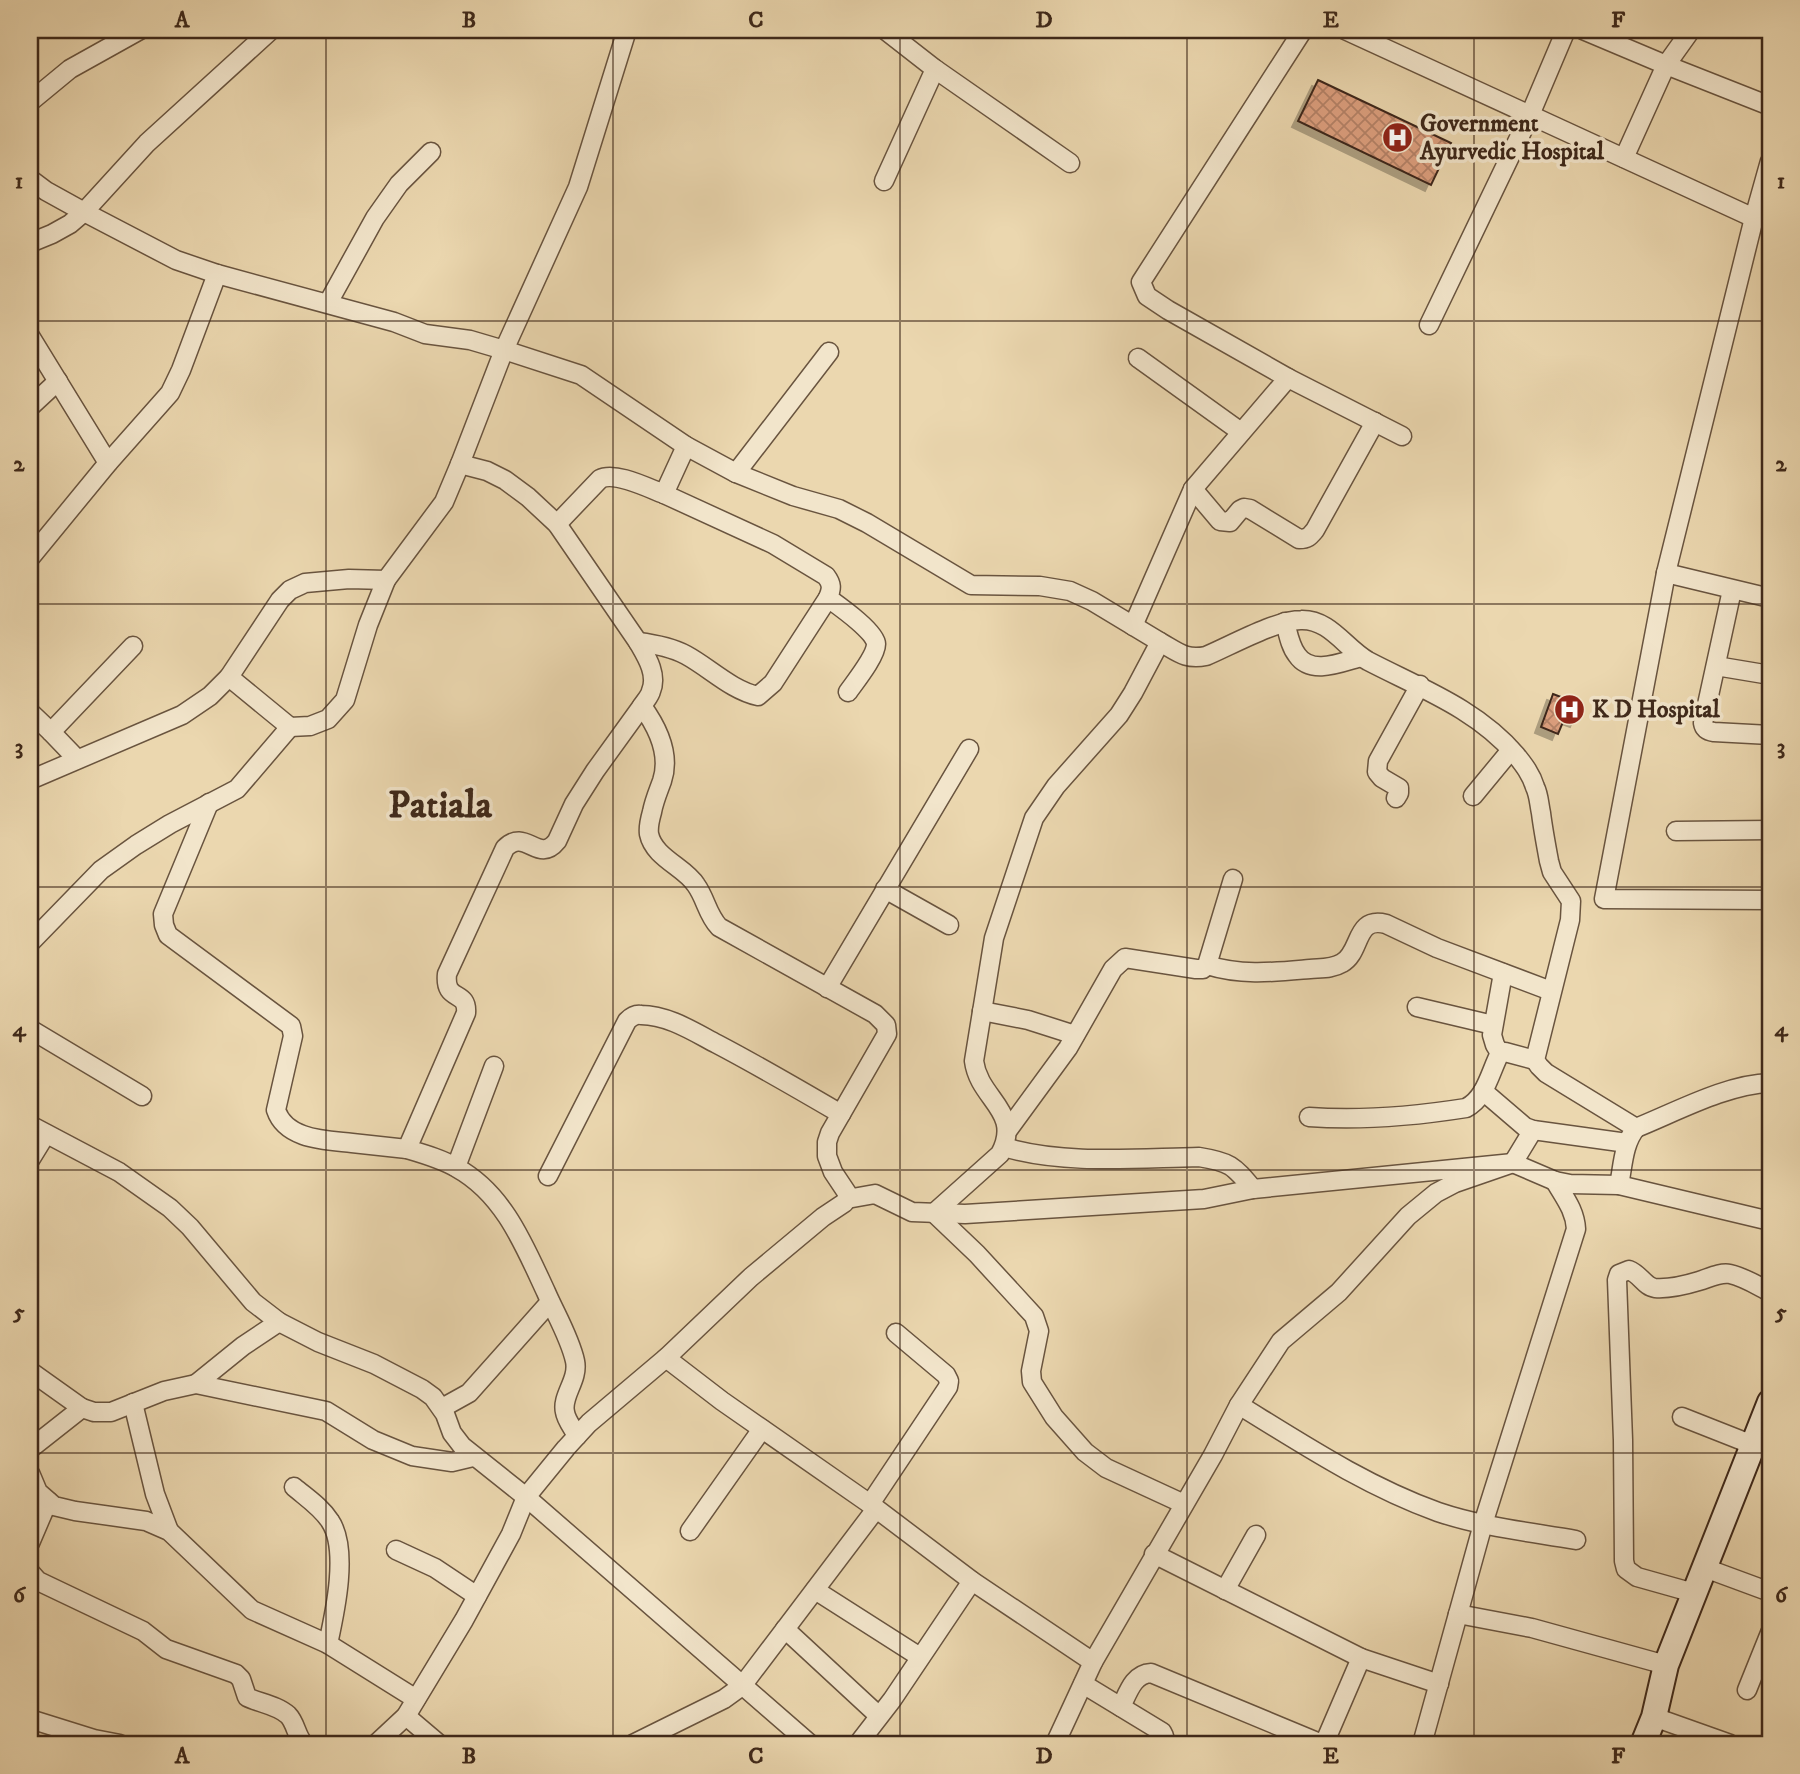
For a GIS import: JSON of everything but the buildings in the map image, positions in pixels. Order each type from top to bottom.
[{"type":"street","points":[[30,102],[70,69],[140,30]]},
{"type":"street","points":[[30,243],[61,229],[84,212],[147,143],[268,30]]},
{"type":"street","points":[[229,677],[290,727],[310,726],[328,719],[345,700],[368,625],[386,580],[444,502],[504,349],[578,187],[627,30]]},
{"type":"street","points":[[885,30],[935,69],[1070,163]]},
{"type":"street","points":[[1303,30],[1141,282],[1147,296],[1168,310],[1288,378],[1402,436]]},
{"type":"street","points":[[1345,30],[1754,218]]},
{"type":"street","points":[[1429,326],[1530,115],[1566,30]]},
{"type":"street","points":[[1583,30],[1770,106]]},
{"type":"street","points":[[1624,158],[1666,65],[1691,30]]},
{"type":"street","points":[[884,181],[935,69]]},
{"type":"street","points":[[328,303],[375,218],[400,184],[431,152]]},
{"type":"street","points":[[1604,899],[1666,573],[1770,161]]},
{"type":"street","points":[[30,179],[46,191],[176,260],[217,274],[394,322],[425,334],[470,340],[581,374],[686,446],[737,473],[793,496],[839,509],[971,585],[1041,586],[1070,591],[1092,601],[1183,655],[1194,658],[1206,656],[1285,622],[1301,620],[1315,622],[1327,628],[1361,657],[1420,685],[1480,722],[1511,750],[1528,770],[1538,798],[1552,872],[1571,901],[1570,920],[1535,1060]]},
{"type":"street","points":[[30,558],[170,393],[217,274]]},
{"type":"street","points":[[30,336],[108,463]]},
{"type":"street","points":[[737,473],[829,352]]},
{"type":"street","points":[[1138,358],[1241,432]]},
{"type":"street","points":[[1133,626],[1193,489],[1288,378]]},
{"type":"street","points":[[30,407],[58,381]]},
{"type":"street","points":[[1193,489],[1220,521],[1230,522],[1240,510],[1250,509],[1299,539],[1305,539],[1315,530],[1375,422]]},
{"type":"street","points":[[664,494],[686,446]]},
{"type":"street","points":[[407,1149],[466,1013],[467,1004],[450,992],[446,984],[447,974],[505,848],[515,841],[542,850],[554,846],[574,804],[652,690],[649,661],[557,524],[505,480],[487,471],[460,464]]},
{"type":"street","points":[[557,524],[600,479],[606,476],[618,477],[664,494],[773,544],[810,565],[831,582],[832,588],[828,597],[773,683],[758,696],[746,693],[684,654],[662,645],[638,642]]},
{"type":"street","points":[[1666,573],[1770,598]]},
{"type":"street","points":[[30,778],[37,778],[182,715],[210,696],[229,677],[280,600],[290,590],[305,583],[349,579],[386,580]]},
{"type":"street","points":[[1732,590],[1704,728],[1714,733],[1770,735]]},
{"type":"street","points":[[828,597],[866,629],[876,643],[874,653],[848,692]]},
{"type":"street","points":[[1285,622],[1293,648],[1298,658],[1305,663],[1325,666],[1361,657]]},
{"type":"street","points":[[1160,642],[1119,715],[1056,786],[1034,818],[994,938],[974,1061],[975,1069],[1004,1115],[1006,1138],[1022,1152],[1060,1158],[1199,1157],[1220,1161],[1235,1168],[1253,1189]]},
{"type":"street","points":[[51,732],[134,646]]},
{"type":"street","points":[[1716,666],[1770,675]]},
{"type":"street","points":[[1396,798],[1399,788],[1377,772],[1378,761],[1420,685]]},
{"type":"street","points":[[642,706],[656,725],[665,759],[663,779],[654,802],[648,830],[652,842],[663,856],[697,886],[710,918],[719,928],[875,1014],[886,1025],[887,1034],[883,1043],[827,1142],[827,1156],[833,1172],[845,1188],[847,1199]]},
{"type":"street","points":[[30,712],[77,760]]},
{"type":"street","points":[[30,943],[100,870],[170,824],[237,789],[290,727]]},
{"type":"street","points":[[827,988],[969,749]]},
{"type":"street","points":[[1473,796],[1511,750]]},
{"type":"street","points":[[209,803],[163,914],[168,935],[291,1026],[293,1036],[276,1110],[283,1124],[321,1140],[407,1149],[456,1167],[484,1188],[501,1206],[550,1302],[576,1363],[575,1379],[564,1408],[565,1416],[577,1436]]},
{"type":"street","points":[[1676,831],[1770,830]]},
{"type":"street","points":[[934,1213],[1000,1154],[1006,1138],[1075,1035],[1113,969],[1125,958],[1196,970],[1207,965],[1233,879]]},
{"type":"street","points":[[885,889],[949,925]]},
{"type":"street","points":[[1571,901],[1770,900]]},
{"type":"street","points":[[1207,965],[1225,971],[1261,973],[1328,968],[1345,962],[1362,930],[1378,922],[1552,990]]},
{"type":"street","points":[[1500,1053],[1493,1040],[1493,1025],[1503,973]]},
{"type":"street","points":[[1416,1007],[1493,1025]]},
{"type":"street","points":[[982,1011],[1028,1020],[1075,1035]]},
{"type":"street","points":[[548,1176],[627,1021],[641,1014],[687,1029],[753,1063],[841,1114]]},
{"type":"street","points":[[30,1029],[142,1096]]},
{"type":"street","points":[[1500,1053],[1535,1060],[1546,1073],[1631,1135]]},
{"type":"street","points":[[1309,1117],[1380,1118],[1466,1108],[1476,1102],[1483,1091],[1500,1053]]},
{"type":"street","points":[[456,1167],[494,1066]]},
{"type":"street","points":[[1483,1091],[1518,1122],[1533,1130],[1631,1135],[1718,1095],[1770,1083]]},
{"type":"street","points":[[30,1125],[120,1172],[170,1208],[190,1227],[253,1302],[279,1322],[318,1342],[374,1364],[433,1397],[442,1408],[452,1433],[473,1457],[526,1497],[810,1744]]},
{"type":"street","points":[[1055,1744],[1093,1662],[1239,1405],[1281,1341],[1351,1280],[1408,1216],[1436,1193],[1455,1183],[1513,1163],[1533,1130]]},
{"type":"street","points":[[30,1160],[46,1134]]},
{"type":"street","points":[[1619,1185],[1631,1135]]},
{"type":"street","points":[[376,1744],[406,1716],[511,1535],[526,1497],[566,1448],[589,1423],[666,1358],[751,1277],[847,1199],[875,1194],[912,1212],[965,1214],[1204,1199],[1253,1189],[1513,1163],[1555,1181],[1619,1185],[1770,1221]]},
{"type":"street","points":[[1422,1744],[1483,1524],[1576,1229],[1572,1209],[1555,1181]]},
{"type":"street","points":[[934,1213],[977,1254],[1034,1316],[1039,1337],[1031,1371],[1032,1382],[1054,1417],[1085,1452],[1106,1468],[1184,1504]]},
{"type":"street","points":[[1694,1593],[1637,1577],[1626,1569],[1624,1561],[1617,1280],[1619,1274],[1629,1270],[1639,1274],[1649,1286],[1658,1288],[1683,1285],[1727,1273],[1770,1292]]},
{"type":"street","points":[[442,1408],[469,1393],[550,1302]]},
{"type":"street","points":[[196,1384],[279,1322]]},
{"type":"street","points":[[633,1744],[724,1699],[742,1686],[815,1590],[873,1507],[948,1387],[949,1381],[946,1375],[896,1333]]},
{"type":"street","points":[[666,1358],[972,1581],[1093,1662]]},
{"type":"street","points":[[30,1371],[82,1408],[102,1413],[164,1391],[196,1384],[326,1411],[373,1440],[412,1456],[452,1462],[473,1457]]},
{"type":"street","points":[[1643,1744],[1654,1717],[1666,1665],[1770,1402]]},
{"type":"street","points":[[133,1403],[155,1494],[169,1531]]},
{"type":"street","points":[[1239,1405],[1378,1487],[1440,1512],[1483,1524],[1576,1540]]},
{"type":"street","points":[[30,1450],[82,1408]]},
{"type":"street","points":[[1682,1417],[1753,1445]]},
{"type":"street","points":[[690,1531],[762,1429]]},
{"type":"street","points":[[30,1473],[38,1492],[54,1506],[146,1521],[169,1531],[252,1610],[328,1644],[416,1699]]},
{"type":"street","points":[[294,1487],[322,1510],[336,1534],[339,1582],[328,1644]]},
{"type":"street","points":[[30,1544],[48,1501]]},
{"type":"street","points":[[1226,1590],[1256,1535]]},
{"type":"street","points":[[396,1550],[435,1568],[477,1596]]},
{"type":"street","points":[[1154,1554],[1361,1658],[1439,1684]]},
{"type":"street","points":[[1705,1568],[1770,1591]]},
{"type":"street","points":[[30,1572],[38,1581],[143,1631],[166,1649],[236,1674],[241,1679],[247,1696],[275,1707],[289,1716],[304,1744]]},
{"type":"street","points":[[858,1744],[972,1581]]},
{"type":"street","points":[[815,1590],[920,1657]]},
{"type":"street","points":[[1458,1614],[1532,1628],[1666,1665]]},
{"type":"street","points":[[785,1629],[879,1716]]},
{"type":"street","points":[[1747,1690],[1770,1633]]},
{"type":"street","points":[[1121,1707],[1136,1679],[1151,1673],[1323,1744],[1361,1658]]},
{"type":"street","points":[[1083,1684],[1163,1732],[1162,1744]]},
{"type":"street","points":[[406,1716],[439,1744]]},
{"type":"street","points":[[1654,1717],[1730,1744]]},
{"type":"street","points":[[30,1719],[94,1739],[120,1744]]},
{"type":"place","name":"Government Ayurvedic Hospital","points":[[1397,138]]},
{"type":"place","name":"K D Hospital","points":[[1569,710]]},
{"type":"district","name":"Patiala","points":[[440,806]]}]
